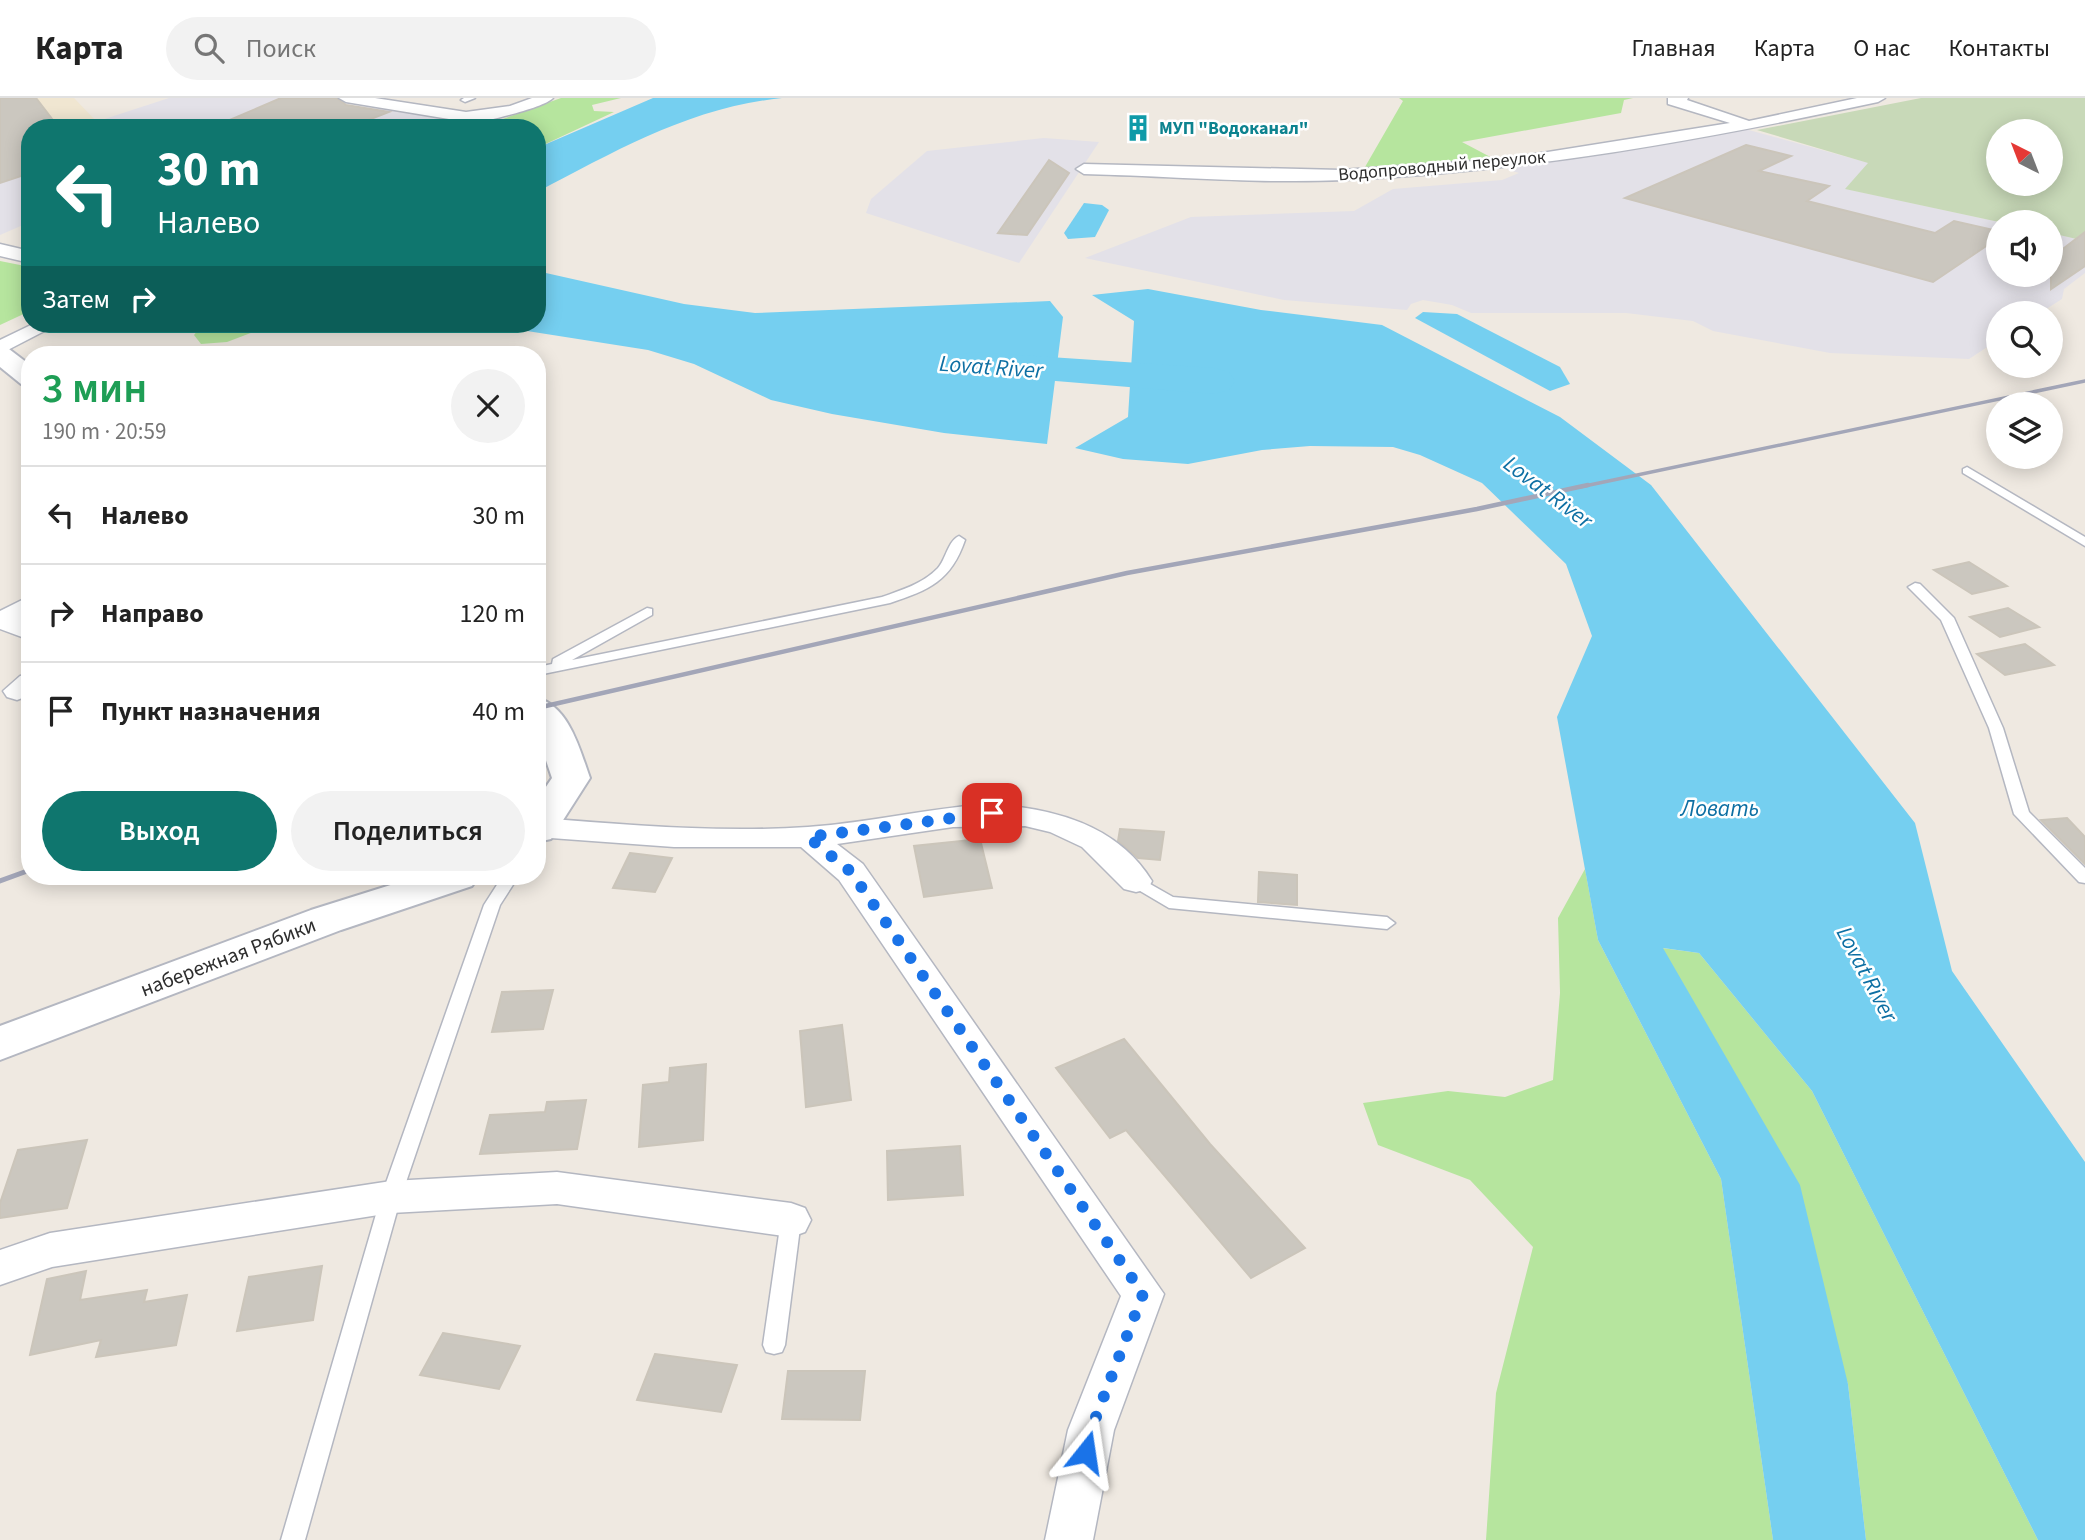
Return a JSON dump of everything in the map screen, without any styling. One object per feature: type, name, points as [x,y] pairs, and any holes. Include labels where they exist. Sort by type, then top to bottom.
[{"type":"street","points":[[348,98],[466,117],[513,110],[546,98]]},
{"type":"street","points":[[1681,98],[1673,101],[1749,125]]},
{"type":"street","name":"Водопроводный переулок","points":[[1084,169],[1341,175],[1504,164],[1749,125],[1878,98]]},
{"type":"street","points":[[462,119],[466,117]]},
{"type":"street","points":[[0,250],[21,255]]},
{"type":"street","points":[[0,348],[30,333]]},
{"type":"street","points":[[0,354],[21,371]]},
{"type":"street","points":[[2,621],[21,609]]},
{"type":"street","points":[[2,621],[21,628]]},
{"type":"street","points":[[546,721],[557,736],[570,778],[546,817]]},
{"type":"street","points":[[546,831],[612,835],[808,837],[992,813],[1058,823],[1095,841],[1136,881]]},
{"type":"street","points":[[808,837],[851,872],[1143,1294],[1091,1430],[1069,1540]]},
{"type":"street","name":"набережная Рябики","points":[[0,1044],[326,920],[433,885]]},
{"type":"street","points":[[0,1268],[50,1250],[391,1197],[557,1188],[790,1220]]},
{"type":"lane","points":[[1967,471],[2085,542]]},
{"type":"lane","points":[[546,671],[885,600],[924,587],[953,562],[959,540]]},
{"type":"lane","points":[[1915,587],[1947,618],[1996,728],[2022,814],[2085,878]]},
{"type":"lane","points":[[546,669],[647,612]]},
{"type":"lane","points":[[1136,881],[1169,902],[1387,923]]},
{"type":"lane","points":[[293,1540],[391,1197],[492,905],[505,885]]},
{"type":"lane","points":[[775,1345],[790,1220]]},
{"type":"shaded area","points":[[0,98],[74,98],[94,119],[21,119]]},
{"type":"shaded area","points":[[169,98],[296,98],[443,117],[441,119],[105,119]]},
{"type":"shaded area","points":[[1745,129],[1869,163],[1846,189],[1986,219],[1986,287],[2063,287],[2063,236],[2085,241],[2085,273],[2064,289],[2062,299],[2059,301],[1986,301],[1986,348],[1969,359],[1830,353],[1713,331],[1693,321],[1626,313],[1471,313],[1452,305],[1423,300],[1411,304],[1407,310],[1284,300],[1085,258],[1191,217],[1354,211],[1393,189],[1502,180],[1519,173],[1506,169]]},
{"type":"shaded area","points":[[1044,138],[1099,142],[1019,263],[866,213],[871,199],[927,151]]},
{"type":"shaded area","points":[[21,146],[21,226],[0,235],[0,152]]},
{"type":"green space","points":[[561,98],[621,98],[592,105],[594,111],[614,112],[546,144],[546,119],[503,119]]},
{"type":"green space","points":[[1399,98],[1633,98],[1624,100],[1621,113],[1462,142],[1498,161],[1365,167],[1403,101]]},
{"type":"green space","points":[[1921,98],[2085,98],[2085,241],[2063,236],[2063,210],[1986,210],[1986,219],[1845,189],[1868,163],[1757,130]]},
{"type":"green space","points":[[0,261],[21,265],[21,315],[0,325]]},
{"type":"green space","points":[[250,333],[227,342],[201,344],[194,335]]},
{"type":"green space","points":[[1585,869],[1598,940],[1721,1179],[1773,1540],[1486,1540],[1496,1393],[1533,1247],[1470,1180],[1378,1145],[1363,1103],[1448,1091],[1505,1097],[1553,1080],[1560,993],[1558,918]]},
{"type":"green space","points":[[1662,948],[1699,953],[1812,1091],[2038,1540],[1866,1540],[1848,1384]]},
{"type":"water","points":[[653,98],[782,98],[748,103],[685,121],[626,146],[546,187],[546,144]]},
{"type":"water","points":[[1084,203],[1102,205],[1109,210],[1095,237],[1068,239],[1064,233]]},
{"type":"water","points":[[546,273],[684,304],[755,313],[1050,301],[1063,317],[1047,444],[944,433],[832,414],[771,400],[694,364],[648,350],[540,333],[546,333]]},
{"type":"water","name":"Ловать","points":[[1148,289],[1261,310],[1382,325],[1560,417],[1651,485],[1915,823],[1952,971],[2085,1162],[2085,1540],[2038,1540],[1812,1091],[1699,953],[1663,948],[1800,1185],[1848,1384],[1866,1540],[1773,1540],[1721,1179],[1598,940],[1557,717],[1592,636],[1566,564],[1482,483],[1420,455],[1393,447],[1310,446],[1262,450],[1188,464],[1123,459],[1075,448],[1128,417],[1134,321],[1092,295]]},
{"type":"water","points":[[1423,312],[1457,314],[1560,367],[1570,384],[1550,391],[1415,318]]},
{"type":"building","points":[[0,98],[36,98],[52,119],[21,119],[21,176],[0,183]]},
{"type":"building","points":[[281,98],[337,98],[346,105],[389,112],[371,119],[232,119]]},
{"type":"building","points":[[1746,145],[1791,156],[1759,171],[1829,186],[1807,201],[1935,233],[1954,221],[1986,228],[1986,246],[1933,282],[1625,198]]},
{"type":"building","points":[[1049,160],[1069,173],[1027,235],[998,233]]},
{"type":"building","points":[[2085,232],[2085,266],[2063,281],[2063,249]]},
{"type":"building","points":[[1969,562],[2007,586],[1972,594],[1934,570]]},
{"type":"building","points":[[2008,608],[2039,627],[2000,637],[1970,617]]},
{"type":"building","points":[[2025,644],[2054,665],[2005,675],[1977,654]]},
{"type":"building","points":[[2067,818],[2085,837],[2085,864],[2041,820]]},
{"type":"building","points":[[1120,829],[1164,832],[1160,860],[1138,858],[1118,841]]},
{"type":"building","points":[[980,839],[992,888],[924,897],[914,846]]},
{"type":"building","points":[[630,853],[672,858],[655,892],[613,888]]},
{"type":"building","points":[[1259,872],[1297,875],[1297,905],[1258,902]]},
{"type":"building","points":[[553,990],[543,1029],[492,1032],[502,992]]},
{"type":"building","points":[[842,1025],[851,1100],[806,1107],[800,1031]]},
{"type":"building","points":[[1124,1039],[1210,1144],[1305,1248],[1251,1278],[1126,1130],[1110,1138],[1056,1068]]},
{"type":"building","points":[[706,1064],[703,1140],[639,1147],[643,1085],[669,1082],[670,1068]]},
{"type":"building","points":[[586,1100],[577,1149],[480,1154],[490,1115],[545,1112],[547,1102]]},
{"type":"building","points":[[87,1140],[67,1208],[0,1218],[0,1203],[18,1150]]},
{"type":"building","points":[[960,1146],[963,1195],[888,1200],[887,1151]]},
{"type":"building","points":[[322,1266],[313,1320],[237,1331],[249,1277]]},
{"type":"building","points":[[86,1271],[80,1300],[147,1290],[144,1302],[187,1295],[176,1345],[96,1357],[101,1340],[30,1355],[47,1279]]},
{"type":"building","points":[[443,1333],[520,1346],[499,1389],[420,1375]]},
{"type":"building","points":[[655,1354],[737,1365],[721,1412],[637,1400]]},
{"type":"building","points":[[788,1371],[865,1371],[860,1420],[782,1419]]},
{"type":"waterway","name":"Lovat River","points":[[973,364],[1214,381]]},
{"type":"railway","points":[[1580,487],[2085,381]]},
{"type":"railway","points":[[546,706],[1127,573],[1477,509],[1588,485]]},
{"type":"railway","points":[[0,881],[21,873]]},
{"type":"place","name":"МУП \"Водоканал\"","points":[[1138,128]]},
{"type":"route","points":[[992,813],[808,837],[851,872],[1143,1294],[1091,1430],[1086,1452]]}]
